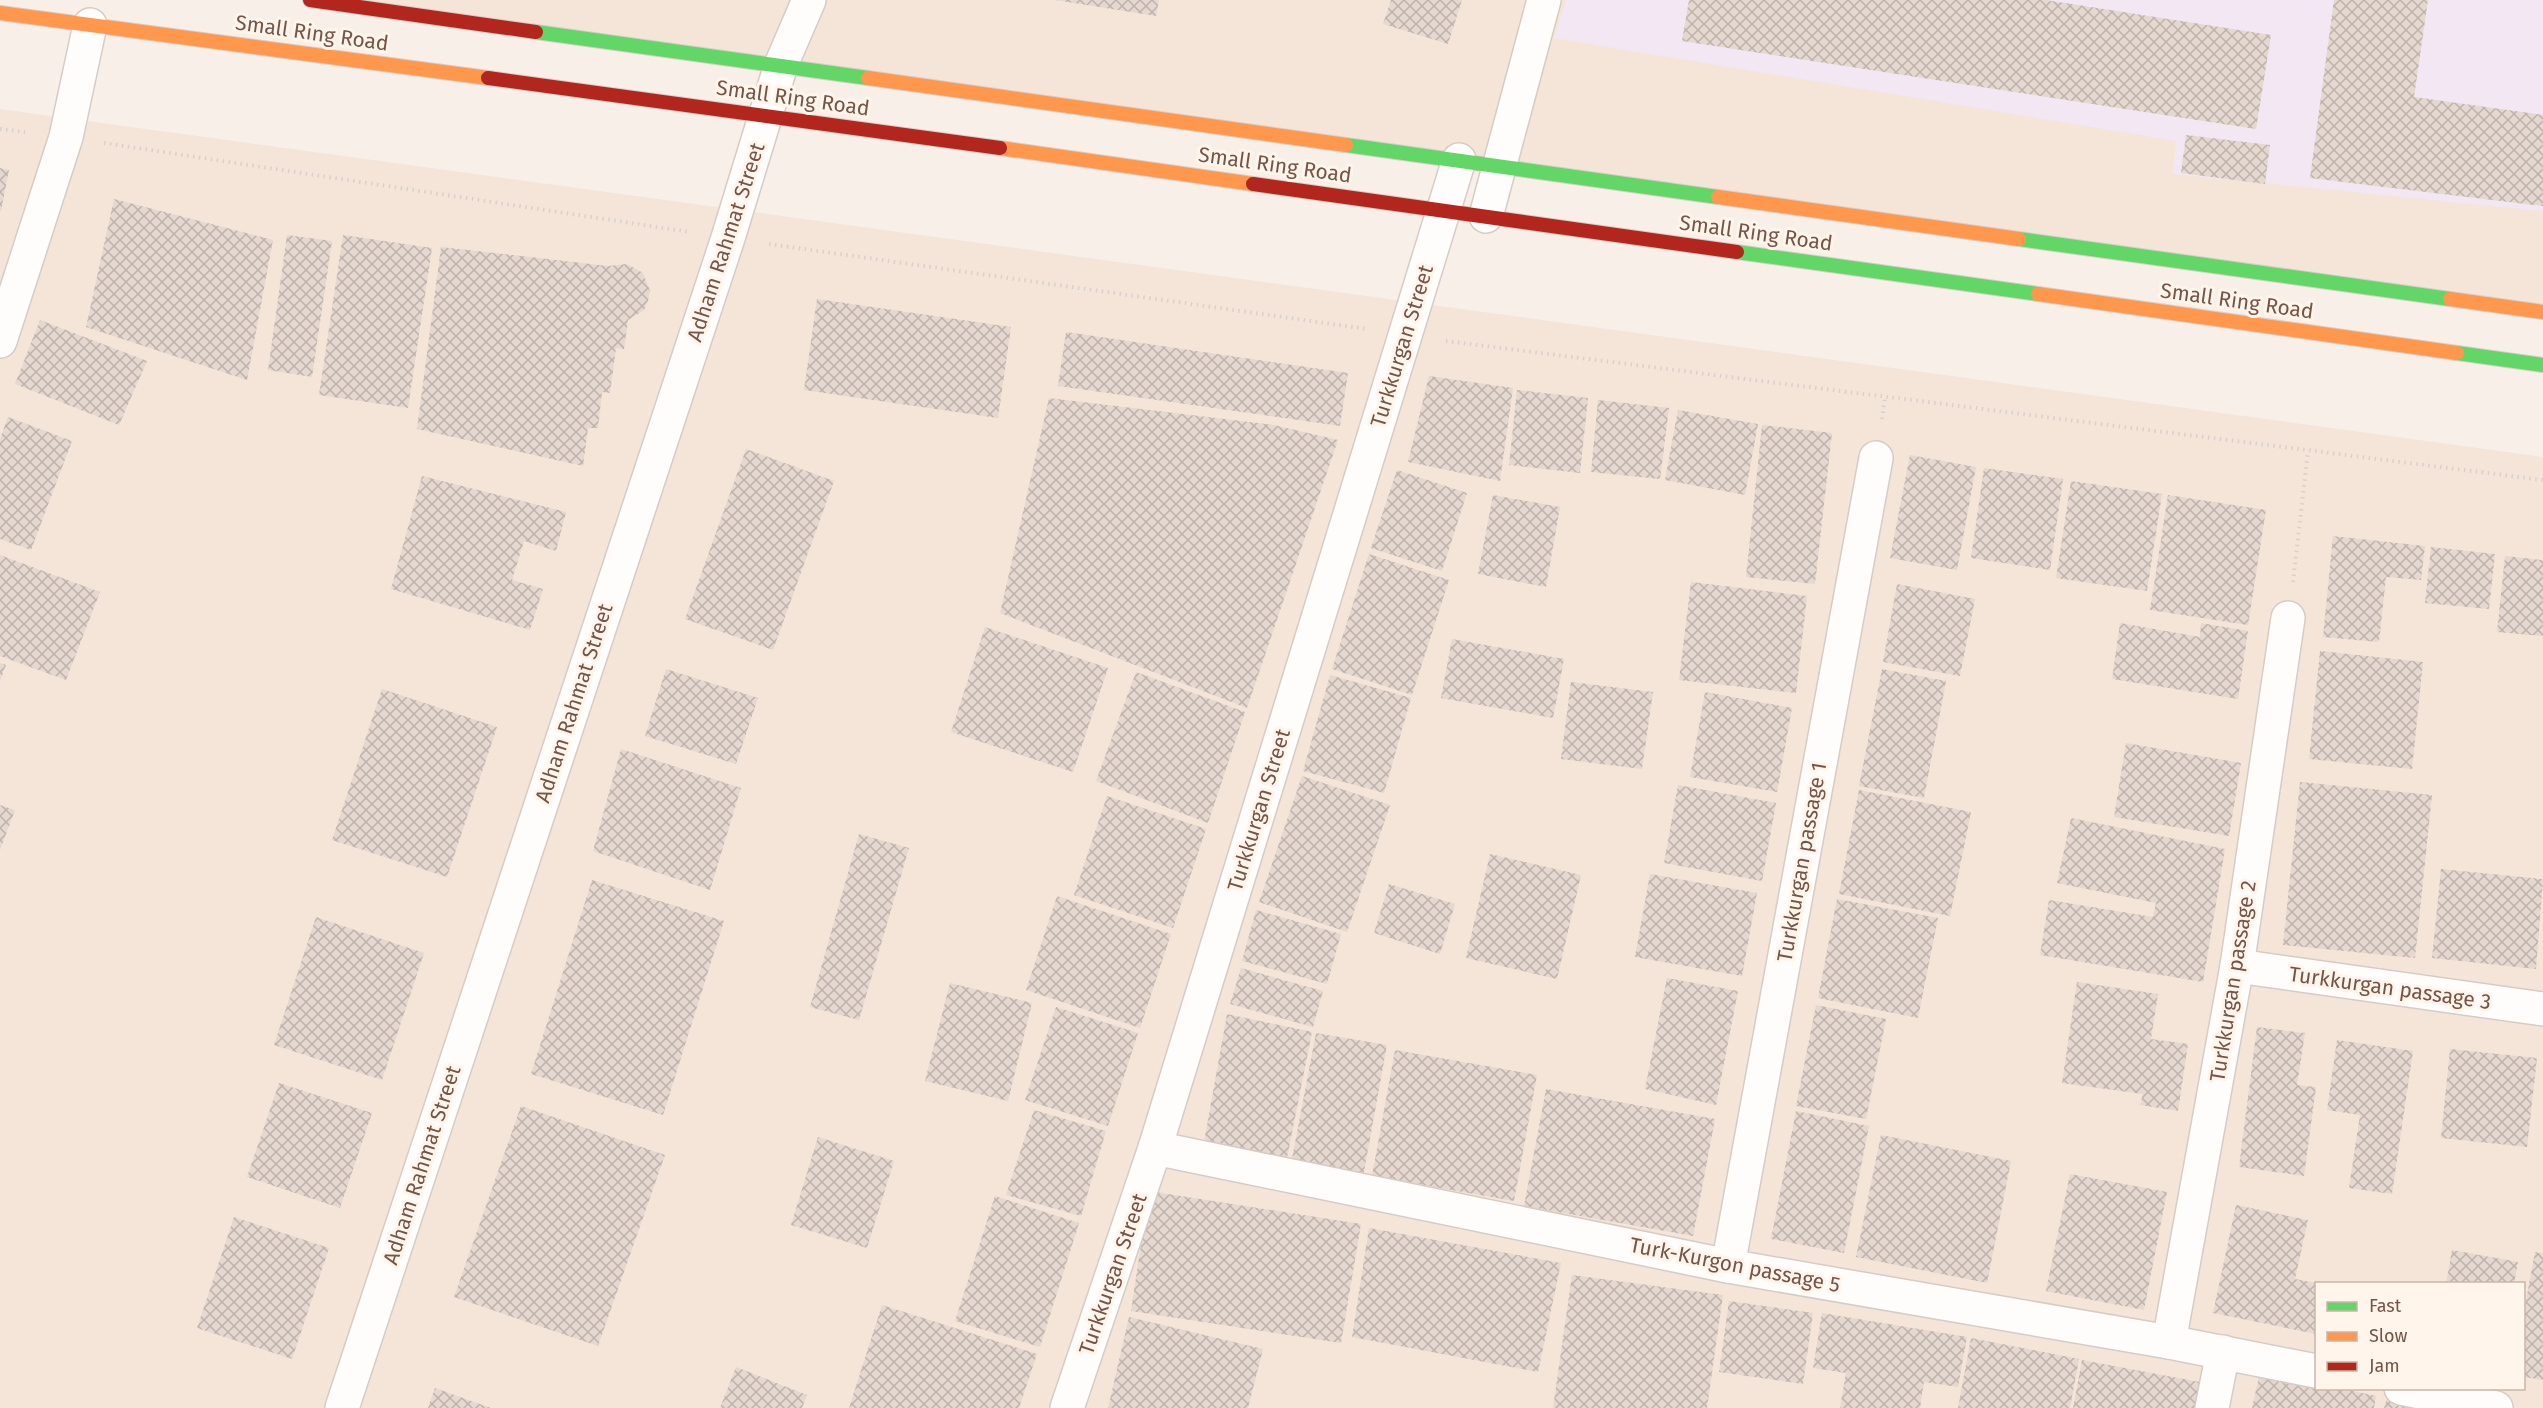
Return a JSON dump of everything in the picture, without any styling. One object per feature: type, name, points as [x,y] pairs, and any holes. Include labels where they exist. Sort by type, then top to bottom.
[{"type":"highway","name":"Small Ring Road","points":[[310,0],[2543,312]]},
{"type":"highway","name":"Small Ring Road","points":[[0,13],[766,115],[2543,365]]},
{"type":"street","name":"Adham Rahmat Street","points":[[342,1408],[728,238],[781,65],[809,0]]},
{"type":"street","points":[[1486,216],[1544,0]]},
{"type":"street","points":[[0,341],[66,138],[90,25]]},
{"type":"street","name":"Turkkurgan Street","points":[[1067,1408],[1155,1148],[1459,160]]},
{"type":"street","points":[[1443,210],[1499,165]]},
{"type":"street","name":"Turkkurgan passage 1","points":[[1728,1266],[1876,458]]},
{"type":"street","name":"Turkkurgan passage 2","points":[[2169,1342],[2237,966],[2288,618]]},
{"type":"street","name":"Turkkurgan passage 3","points":[[2237,966],[2543,1009]]},
{"type":"street","name":"Turk-Kurgon passage 5","points":[[1155,1148],[1728,1266],[2169,1342],[2315,1371]]},
{"type":"street","points":[[2212,1408],[2223,1352]]},
{"type":"street","points":[[2406,1390],[2496,1408]]},
{"type":"path","points":[[0,129],[728,238],[1405,335],[2543,480]]},
{"type":"path","points":[[2288,618],[2308,451]]},
{"type":"shaded area","points":[[310,0],[2543,0],[2543,312]]},
{"type":"shaded area","points":[[1566,0],[2543,0],[2543,211],[2173,174],[2176,141],[1554,38]]},
{"type":"shaded area","points":[[0,109],[2543,457],[2543,1408],[0,1408]]},
{"type":"building","points":[[1055,0],[1159,0],[1156,16]]},
{"type":"building","points":[[1391,0],[1462,0],[1448,44],[1383,24]]},
{"type":"building","points":[[1689,0],[2046,0],[2271,35],[2256,129],[1682,41]]},
{"type":"building","points":[[2334,0],[2428,0],[2414,97],[2543,115],[2543,206],[2310,178]]},
{"type":"building","points":[[2186,135],[2270,145],[2265,184],[2181,173]]},
{"type":"building","points":[[0,168],[9,170],[1,211],[0,211]]},
{"type":"building","points":[[114,199],[273,240],[247,380],[86,327]]},
{"type":"building","points":[[287,235],[332,241],[312,377],[268,370]]},
{"type":"building","points":[[343,235],[432,248],[408,408],[319,395]]},
{"type":"building","points":[[441,247],[608,266],[627,264],[643,273],[650,291],[648,301],[644,310],[628,320],[624,349],[616,348],[610,393],[602,392],[598,428],[588,428],[583,466],[417,429]]},
{"type":"building","points":[[817,299],[1011,327],[998,418],[804,390]]},
{"type":"building","points":[[40,320],[147,361],[119,425],[15,384]]},
{"type":"building","points":[[1066,332],[1348,373],[1340,426],[1058,386]]},
{"type":"building","points":[[1429,376],[1513,388],[1500,481],[1408,462]]},
{"type":"building","points":[[1517,390],[1588,398],[1580,473],[1509,465]]},
{"type":"building","points":[[1049,398],[1274,425],[1338,440],[1247,708],[1000,613]]},
{"type":"building","points":[[1598,400],[1669,408],[1660,479],[1591,472]]},
{"type":"building","points":[[1678,410],[1758,424],[1745,495],[1665,480]]},
{"type":"building","points":[[8,417],[72,441],[31,550],[0,539],[0,439]]},
{"type":"building","points":[[1762,425],[1832,433],[1815,584],[1746,577]]},
{"type":"building","points":[[746,449],[834,481],[773,650],[685,619]]},
{"type":"building","points":[[1910,455],[1976,467],[1957,570],[1890,558]]},
{"type":"building","points":[[1984,468],[2063,479],[2050,570],[1971,558]]},
{"type":"building","points":[[1397,470],[1467,493],[1442,571],[1371,548]]},
{"type":"building","points":[[422,476],[566,512],[556,551],[524,541],[512,580],[543,589],[530,630],[391,589]]},
{"type":"building","points":[[2071,481],[2162,494],[2147,591],[2056,578]]},
{"type":"building","points":[[1493,495],[1560,507],[1546,587],[1478,574]]},
{"type":"building","points":[[2168,495],[2266,510],[2248,625],[2150,610]]},
{"type":"building","points":[[2333,536],[2425,546],[2421,580],[2386,577],[2379,642],[2323,637]]},
{"type":"building","points":[[2431,547],[2495,554],[2489,609],[2425,603]]},
{"type":"building","points":[[1369,554],[1449,580],[1412,695],[1332,669]]},
{"type":"building","points":[[0,555],[100,592],[66,680],[0,656]]},
{"type":"building","points":[[2505,556],[2543,560],[2543,636],[2497,632]]},
{"type":"building","points":[[1691,582],[1807,596],[1796,693],[1679,680]]},
{"type":"building","points":[[1897,584],[1975,599],[1960,676],[1883,662]]},
{"type":"building","points":[[2120,623],[2200,637],[2201,623],[2248,631],[2238,699],[2112,679]]},
{"type":"building","points":[[985,627],[1108,668],[1073,772],[951,732]]},
{"type":"building","points":[[1452,639],[1564,659],[1553,718],[1441,698]]},
{"type":"building","points":[[2320,651],[2423,662],[2412,769],[2309,759]]},
{"type":"building","points":[[0,663],[6,665],[0,681]]},
{"type":"building","points":[[666,669],[758,698],[736,764],[645,736]]},
{"type":"building","points":[[1882,669],[1946,681],[1924,798],[1859,786]]},
{"type":"building","points":[[1136,672],[1245,712],[1208,823],[1096,781]]},
{"type":"building","points":[[1330,675],[1411,698],[1384,793],[1303,771]]},
{"type":"building","points":[[1571,682],[1653,692],[1642,769],[1561,759]]},
{"type":"building","points":[[382,689],[497,727],[447,877],[332,840]]},
{"type":"building","points":[[1705,692],[1792,708],[1777,792],[1690,777]]},
{"type":"building","points":[[2126,743],[2241,763],[2229,836],[2114,817]]},
{"type":"building","points":[[621,749],[741,788],[710,890],[593,851]]},
{"type":"building","points":[[1302,776],[1390,805],[1347,932],[1259,902]]},
{"type":"building","points":[[2300,782],[2432,795],[2415,958],[2283,945]]},
{"type":"building","points":[[1678,785],[1776,803],[1762,881],[1664,863]]},
{"type":"building","points":[[1859,790],[1971,812],[1950,916],[1839,894]]},
{"type":"building","points":[[1107,796],[1206,829],[1173,928],[1074,895]]},
{"type":"building","points":[[0,805],[15,810],[0,850]]},
{"type":"building","points":[[2071,818],[2225,849],[2203,982],[2040,955],[2049,900],[2153,917],[2156,903],[2057,883]]},
{"type":"building","points":[[859,834],[909,848],[859,1020],[810,1007]]},
{"type":"building","points":[[1490,854],[1581,875],[1557,979],[1466,958]]},
{"type":"building","points":[[2441,869],[2543,879],[2536,969],[2432,958]]},
{"type":"building","points":[[1650,874],[1757,893],[1742,976],[1635,957]]},
{"type":"building","points":[[592,880],[724,921],[663,1115],[531,1074]]},
{"type":"building","points":[[1389,884],[1455,904],[1440,954],[1374,933]]},
{"type":"building","points":[[1057,896],[1171,934],[1140,1028],[1026,990]]},
{"type":"building","points":[[1837,899],[1938,918],[1918,1018],[1818,998]]},
{"type":"building","points":[[1256,910],[1341,934],[1327,984],[1242,961]]},
{"type":"building","points":[[316,917],[424,953],[382,1080],[274,1045]]},
{"type":"building","points":[[1241,968],[1323,991],[1313,1027],[1230,1004]]},
{"type":"building","points":[[1667,978],[1738,991],[1716,1105],[1645,1089]]},
{"type":"building","points":[[2077,982],[2158,994],[2151,1039],[2188,1044],[2178,1111],[2140,1105],[2143,1094],[2062,1083]]},
{"type":"building","points":[[950,983],[1032,1003],[1008,1101],[925,1081]]},
{"type":"building","points":[[1816,1005],[1886,1019],[1866,1119],[1796,1106]]},
{"type":"building","points":[[1056,1007],[1138,1033],[1108,1126],[1025,1100]]},
{"type":"building","points":[[1227,1014],[1312,1032],[1286,1163],[1203,1148]]},
{"type":"building","points":[[2257,1027],[2305,1033],[2297,1085],[2316,1087],[2304,1176],[2239,1167]]},
{"type":"building","points":[[1316,1033],[1387,1045],[1363,1177],[1291,1164]]},
{"type":"building","points":[[2337,1040],[2413,1051],[2392,1194],[2349,1188],[2360,1115],[2327,1110]]},
{"type":"building","points":[[2450,1049],[2537,1058],[2527,1147],[2441,1138]]},
{"type":"building","points":[[1395,1050],[1537,1075],[1514,1201],[1372,1176]]},
{"type":"building","points":[[279,1083],[372,1113],[340,1208],[247,1177]]},
{"type":"building","points":[[1546,1089],[1715,1119],[1693,1236],[1524,1206]]},
{"type":"building","points":[[521,1106],[665,1155],[598,1346],[454,1297]]},
{"type":"building","points":[[1034,1110],[1106,1131],[1081,1216],[1006,1195]]},
{"type":"building","points":[[1796,1111],[1869,1126],[1844,1253],[1771,1239]]},
{"type":"building","points":[[1881,1135],[2011,1161],[1987,1283],[1856,1257]]},
{"type":"building","points":[[818,1137],[894,1161],[867,1248],[791,1225]]},
{"type":"building","points":[[2070,1174],[2167,1192],[2144,1310],[2046,1291]]},
{"type":"building","points":[[1149,1191],[1361,1224],[1341,1343],[1131,1311]]},
{"type":"building","points":[[995,1196],[1079,1223],[1040,1347],[955,1321]]},
{"type":"building","points":[[2236,1205],[2308,1220],[2295,1279],[2315,1283],[2315,1334],[2213,1313]]},
{"type":"building","points":[[234,1217],[329,1248],[292,1359],[197,1328]]},
{"type":"building","points":[[1369,1228],[1561,1263],[1538,1372],[1352,1337]]},
{"type":"building","points":[[2452,1250],[2518,1262],[2514,1282],[2446,1282]]},
{"type":"building","points":[[2535,1252],[2543,1254],[2543,1380],[2525,1377],[2525,1306]]},
{"type":"building","points":[[1572,1275],[1723,1295],[1707,1408],[1553,1408]]},
{"type":"building","points":[[1729,1301],[1813,1313],[1803,1384],[1719,1372]]},
{"type":"building","points":[[882,1305],[1037,1354],[1019,1408],[849,1408]]},
{"type":"building","points":[[1822,1313],[1967,1337],[1958,1387],[1924,1382],[1920,1408],[1840,1408],[1846,1373],[1813,1368]]},
{"type":"building","points":[[1129,1317],[1263,1349],[1248,1408],[1108,1408]]},
{"type":"building","points":[[1971,1338],[2079,1359],[2070,1408],[1958,1408]]},
{"type":"building","points":[[2082,1360],[2205,1383],[2201,1408],[2073,1408]]},
{"type":"building","points":[[736,1367],[807,1395],[802,1408],[720,1408]]},
{"type":"building","points":[[2260,1372],[2315,1384],[2315,1390],[2348,1390],[2376,1396],[2374,1408],[2252,1408]]},
{"type":"building","points":[[435,1388],[491,1408],[428,1408]]},
{"type":"building","points":[[2387,1398],[2431,1407],[2431,1408],[2384,1408]]},
{"type":"traffic: fast","points":[[536,32],[868,78]]},
{"type":"traffic: fast","points":[[1346,145],[1718,197]]},
{"type":"traffic: fast","points":[[2019,239],[2450,299]]},
{"type":"traffic: fast","points":[[1737,252],[2038,294]]},
{"type":"traffic: fast","points":[[2457,353],[2543,365]]},
{"type":"traffic: slow","points":[[0,13],[488,78]]},
{"type":"traffic: slow","points":[[868,78],[1346,145]]},
{"type":"traffic: slow","points":[[1000,148],[1253,184]]},
{"type":"traffic: slow","points":[[1718,197],[2019,239]]},
{"type":"traffic: slow","points":[[2038,294],[2457,353]]},
{"type":"traffic: slow","points":[[2450,299],[2543,312]]},
{"type":"traffic: jam","points":[[310,0],[536,32]]},
{"type":"traffic: jam","points":[[488,78],[1000,148]]},
{"type":"traffic: jam","points":[[1253,184],[1737,252]]}]
